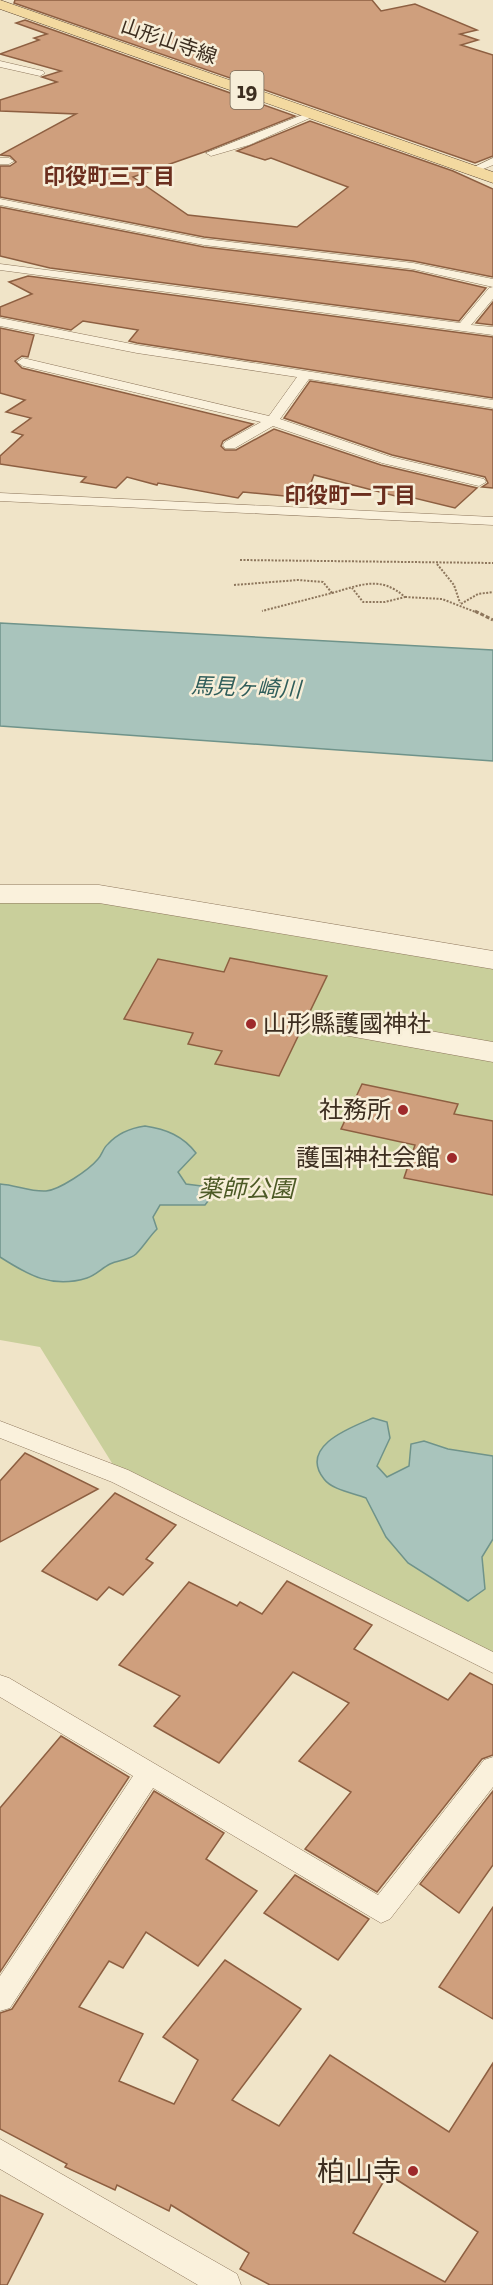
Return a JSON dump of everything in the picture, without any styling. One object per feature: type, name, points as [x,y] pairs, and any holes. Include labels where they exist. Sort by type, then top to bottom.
[{"type":"main road","name":"山形山寺線","points":[[0,4],[493,178]]},
{"type":"street","points":[[0,894],[99,894],[493,960]]},
{"type":"street","points":[[327,1023],[493,1052]]},
{"type":"lane","points":[[0,64],[40,73]]},
{"type":"lane","points":[[211,153],[245,143],[314,114]]},
{"type":"lane","points":[[471,171],[493,161]]},
{"type":"lane","points":[[0,202],[204,242],[413,266],[493,283]]},
{"type":"lane","points":[[0,267],[493,332]]},
{"type":"lane","points":[[462,327],[493,291]]},
{"type":"lane","points":[[0,322],[137,349],[493,404]]},
{"type":"lane","points":[[23,362],[272,421],[387,460],[479,482]]},
{"type":"lane","points":[[230,445],[272,421],[306,374]]},
{"type":"lane","points":[[0,497],[493,521]]},
{"type":"lane","points":[[0,1429],[120,1476],[493,1663]]},
{"type":"lane","points":[[0,1685],[381,1911],[493,1768]]},
{"type":"lane","points":[[0,1999],[149,1773]]},
{"type":"lane","points":[[0,2153],[226,2285]]},
{"type":"path","points":[[240,560],[493,564]]},
{"type":"path","points":[[436,563],[454,585],[460,604]]},
{"type":"path","points":[[234,585],[307,580],[323,582],[332,593]]},
{"type":"path","points":[[262,611],[281,603],[309,600],[371,582],[395,586],[405,597]]},
{"type":"path","points":[[352,588],[363,602],[385,602],[405,597],[441,599],[460,604],[493,620]]},
{"type":"path","points":[[460,604],[478,594],[493,592]]},
{"type":"green space","name":"薬師公園","points":[[0,899],[95,900],[493,969],[493,1663],[120,1476],[40,1347],[0,1340]]},
{"type":"water","name":"馬見ヶ崎川","points":[[0,623],[493,650],[493,761],[0,726]]},
{"type":"water","points":[[145,1126],[174,1134],[196,1153],[178,1172],[186,1184],[218,1188],[205,1205],[160,1205],[153,1217],[157,1229],[136,1254],[131,1258],[110,1264],[87,1278],[63,1282],[51,1281],[20,1269],[0,1257],[0,1184],[40,1191],[52,1190],[88,1168],[106,1146],[120,1134]]},
{"type":"water","points":[[373,1418],[387,1422],[390,1438],[377,1466],[387,1477],[409,1466],[411,1444],[424,1441],[448,1449],[493,1456],[493,1539],[482,1557],[485,1589],[468,1601],[408,1563],[386,1537],[366,1498],[332,1486],[324,1479],[318,1467],[318,1457],[323,1448],[341,1433]]},
{"type":"building","points":[[15,0],[372,0],[381,11],[415,4],[477,30],[460,34],[478,40],[461,45],[493,55],[493,156],[475,163],[14,3]]},
{"type":"building","points":[[25,20],[295,116],[133,177],[188,215],[297,227],[348,187],[271,158],[265,160],[237,151],[310,121],[453,171],[493,189],[493,277],[413,261],[204,237],[0,197],[0,166],[10,166],[16,162],[10,156],[0,155],[76,114],[0,111],[0,100],[57,82],[42,77],[61,71],[0,54],[39,40],[34,38],[47,34],[16,23]]},
{"type":"building","points":[[0,207],[204,247],[413,271],[486,288],[459,321],[50,268],[0,256]]},
{"type":"building","points":[[28,276],[493,337],[493,398],[129,341],[138,330],[83,321],[71,330],[0,316],[0,307],[32,294],[9,282]]},
{"type":"building","points":[[493,302],[493,325],[476,323]]},
{"type":"building","points":[[0,328],[34,335],[28,357],[22,356],[15,361],[22,368],[253,424],[223,441],[221,446],[225,450],[236,450],[274,429],[381,465],[477,488],[455,508],[406,496],[403,498],[314,475],[305,498],[243,492],[238,498],[158,483],[157,485],[127,477],[116,488],[81,482],[86,477],[0,464],[0,456],[23,435],[12,432],[31,418],[6,412],[25,400],[0,393]]},
{"type":"building","points":[[310,381],[493,410],[493,488],[482,487],[488,483],[485,477],[392,455],[284,418]]},
{"type":"building","name":"山形縣護國神社","points":[[230,958],[327,976],[279,1076],[215,1064],[222,1051],[188,1044],[193,1033],[124,1019],[158,959],[224,972]]},
{"type":"building","points":[[362,1084],[458,1104],[454,1114],[493,1121],[493,1195],[404,1178],[415,1145],[341,1129]]},
{"type":"building","points":[[25,1453],[98,1489],[0,1542],[0,1481]]},
{"type":"building","points":[[115,1493],[176,1525],[146,1559],[153,1563],[123,1595],[109,1587],[97,1600],[42,1571]]},
{"type":"building","points":[[287,1581],[372,1625],[354,1649],[448,1700],[470,1673],[493,1685],[493,1755],[482,1759],[377,1892],[305,1849],[351,1792],[299,1761],[349,1703],[293,1672],[219,1763],[154,1726],[180,1696],[119,1665],[189,1582],[237,1606],[240,1602],[262,1614]]},
{"type":"building","points":[[61,1736],[129,1777],[0,1972],[0,1808]]},
{"type":"building","points":[[154,1791],[224,1833],[206,1859],[257,1891],[198,1966],[146,1932],[123,1968],[109,1961],[79,2007],[143,2034],[119,2081],[174,2104],[198,2060],[163,2037],[225,1960],[301,2009],[232,2100],[279,2126],[330,2055],[449,2132],[493,2063],[493,2285],[270,2285],[240,2269],[249,2253],[171,2205],[169,2211],[117,2185],[115,2190],[65,2167],[67,2164],[0,2129],[0,2013],[12,2009]],"holes":[[[388,2174],[478,2232],[445,2282],[353,2233]]]},
{"type":"building","points":[[493,1791],[493,1865],[459,1913],[420,1884]]},
{"type":"building","points":[[295,1875],[369,1919],[338,1960],[264,1913]]},
{"type":"building","points":[[493,1907],[493,2019],[439,1987]]},
{"type":"building","points":[[0,2195],[43,2214],[7,2285],[0,2285]]},
{"type":"place","name":"山形縣護國神社","points":[[251,1024]]},
{"type":"place","name":"社務所","points":[[403,1110]]},
{"type":"place","name":"護国神社会館","points":[[452,1158]]},
{"type":"place","name":"柏山寺","points":[[413,2171]]},
{"type":"district","name":"印役町三丁目","points":[[109,176]]},
{"type":"district","name":"印役町一丁目","points":[[350,495]]}]
